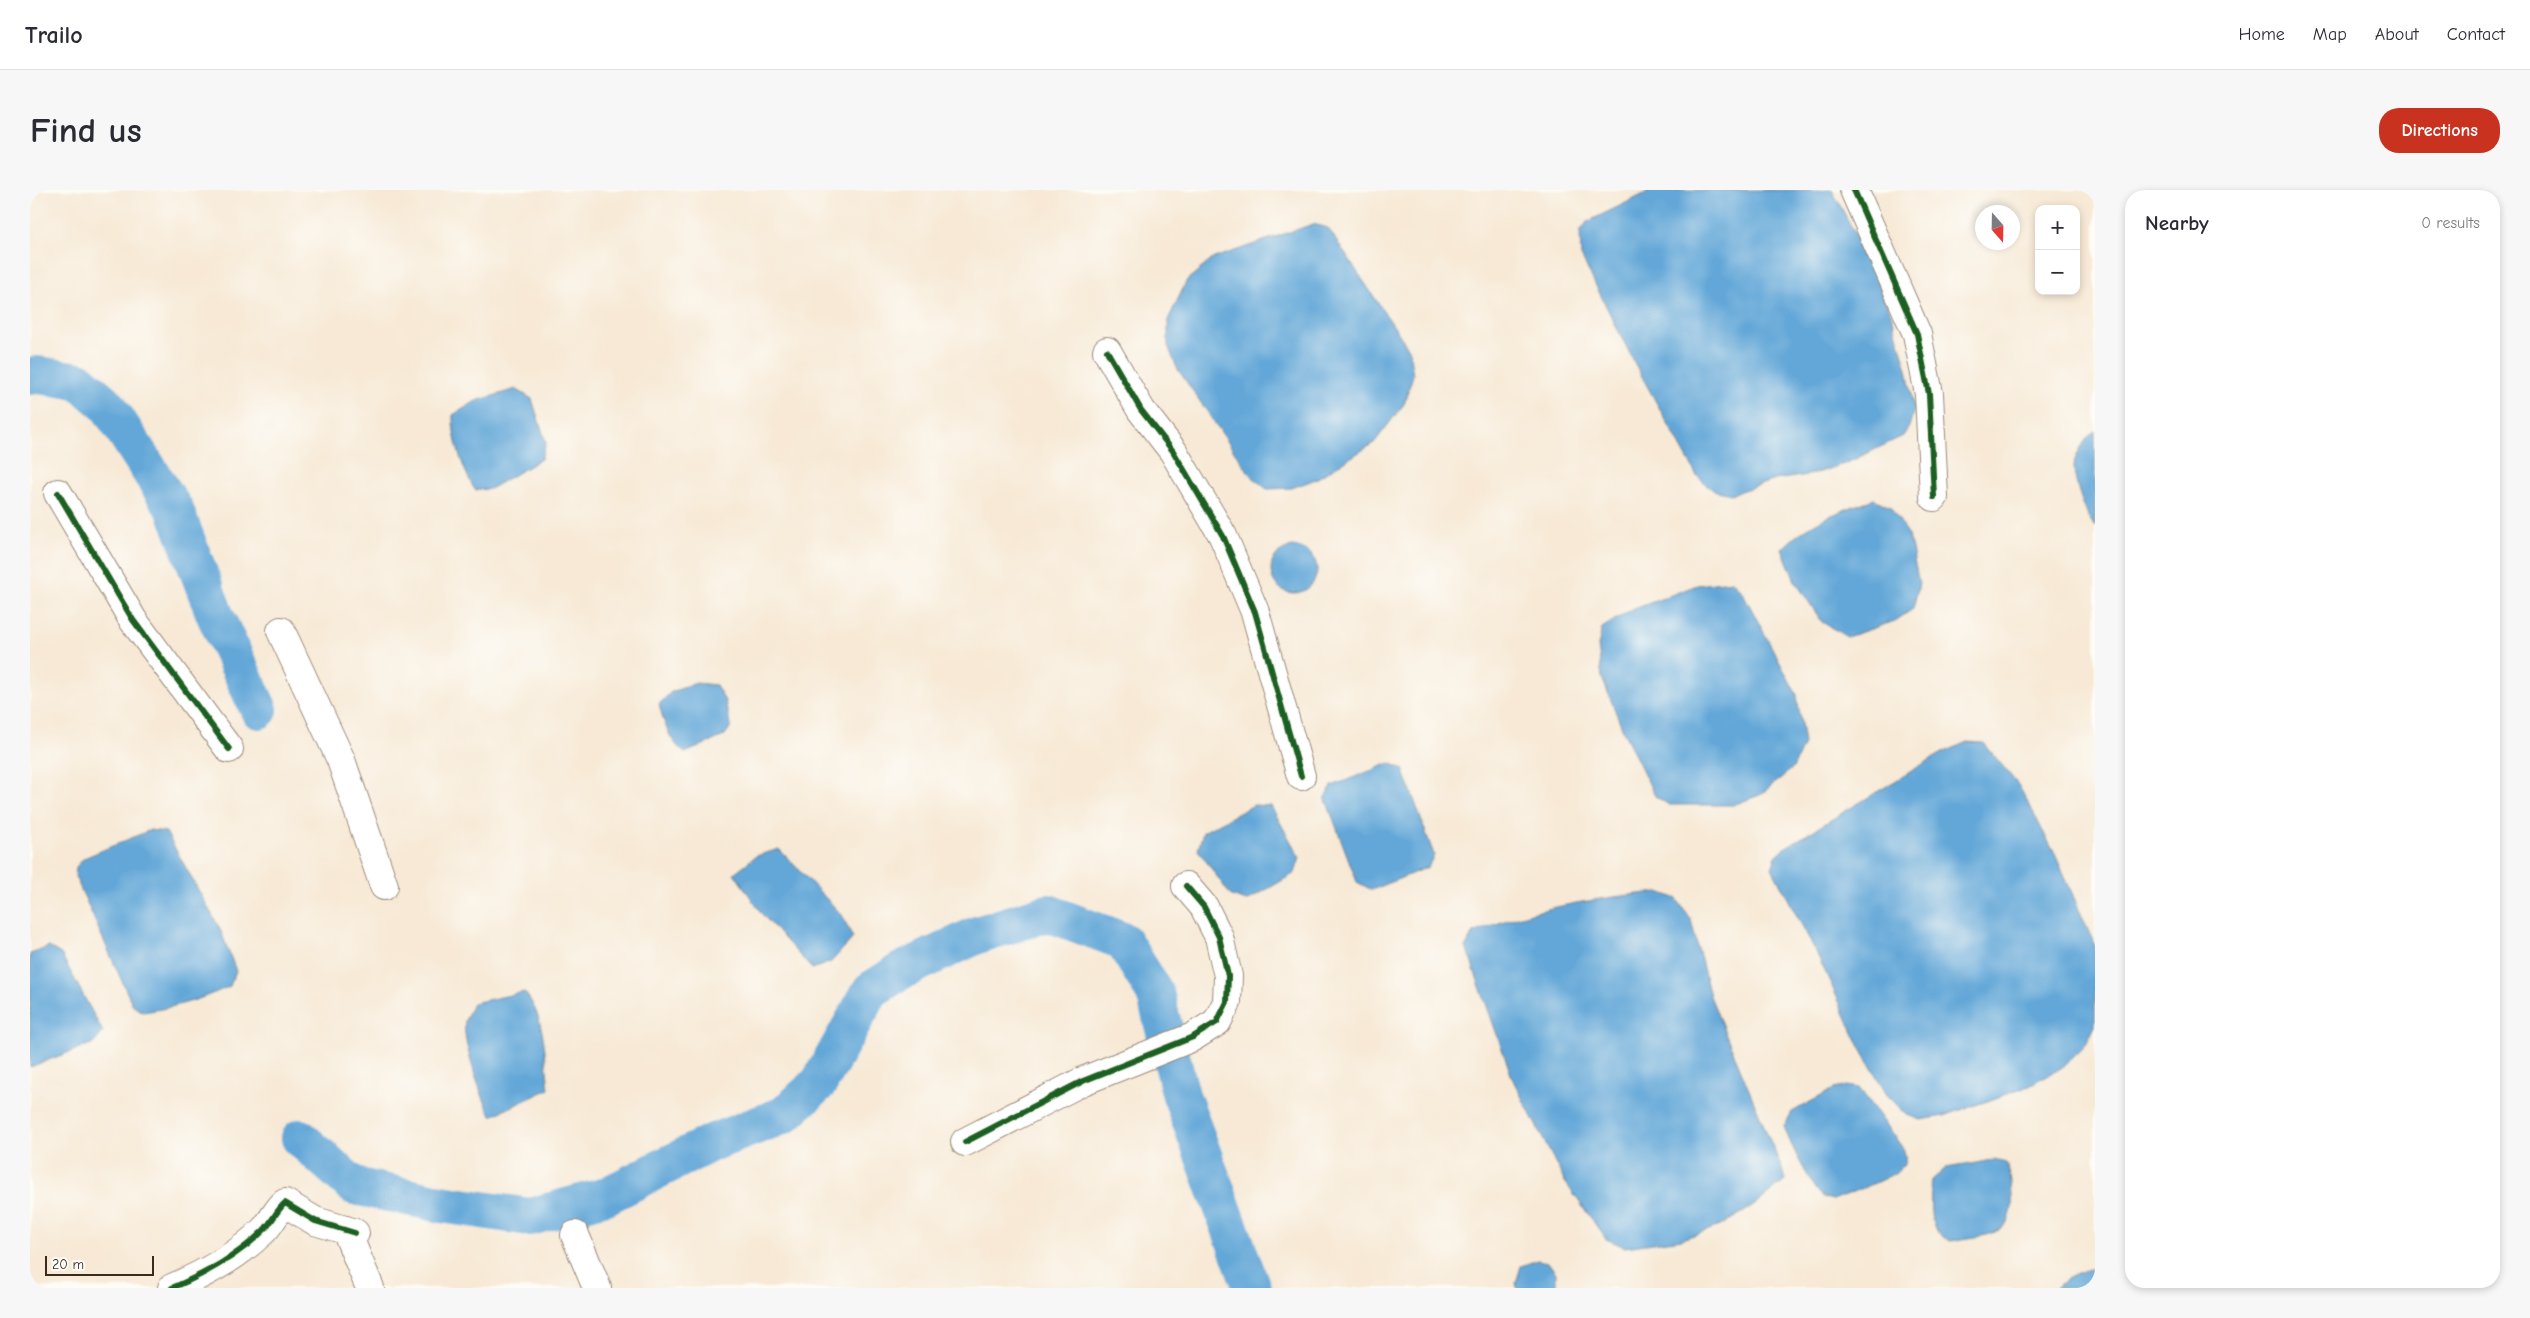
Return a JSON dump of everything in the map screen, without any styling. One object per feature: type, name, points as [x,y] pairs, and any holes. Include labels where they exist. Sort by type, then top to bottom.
[{"type":"street","points":[[1854,190],[1917,334],[1929,394],[1934,497]]},
{"type":"street","points":[[1106,352],[1142,410],[1173,451],[1223,536],[1255,612],[1301,776]]},
{"type":"street","points":[[58,493],[133,620],[229,749]]},
{"type":"street","points":[[281,631],[341,760],[384,886]]},
{"type":"street","points":[[965,1142],[1082,1081],[1193,1037],[1217,1022],[1227,1002],[1228,976],[1219,937],[1204,907],[1186,886]]},
{"type":"street","points":[[172,1288],[195,1278],[231,1257],[265,1229],[277,1209],[285,1203],[315,1221],[350,1231],[370,1288]]},
{"type":"street","points":[[575,1235],[597,1288]]},
{"type":"water","points":[[1652,190],[1832,190],[1860,243],[1889,307],[1907,369],[1914,410],[1909,427],[1903,436],[1847,463],[1814,474],[1775,480],[1731,494],[1713,490],[1697,476],[1635,364],[1581,256],[1580,232],[1587,222]]},
{"type":"water","points":[[1313,224],[1328,228],[1409,349],[1413,375],[1404,404],[1374,443],[1316,479],[1292,488],[1267,489],[1252,477],[1177,368],[1168,346],[1168,320],[1187,280],[1214,258]]},
{"type":"water","points":[[516,389],[532,399],[546,443],[541,459],[490,489],[475,490],[459,454],[454,434],[453,415],[476,401]]},
{"type":"water","points":[[2095,431],[2095,527],[2087,514],[2080,495],[2074,466],[2081,448]]},
{"type":"water","points":[[1874,499],[1890,507],[1909,535],[1919,584],[1913,609],[1895,621],[1847,637],[1822,622],[1795,581],[1782,549],[1801,532],[1824,519]]},
{"type":"water","points":[[1299,547],[1303,548],[1313,557],[1316,561],[1316,579],[1307,589],[1299,593],[1289,593],[1281,589],[1272,579],[1271,565],[1275,557],[1285,548]]},
{"type":"water","points":[[1732,581],[1743,593],[1797,695],[1804,744],[1793,768],[1760,795],[1733,805],[1669,805],[1655,796],[1625,735],[1602,678],[1598,646],[1602,628],[1629,611],[1697,585]]},
{"type":"water","points":[[696,683],[716,685],[725,701],[731,727],[724,736],[685,753],[671,737],[665,725],[659,704],[671,692]]},
{"type":"water","points":[[1967,742],[1984,743],[2019,786],[2055,854],[2095,946],[2095,1026],[2086,1044],[2064,1066],[2022,1089],[1944,1116],[1921,1120],[1907,1115],[1887,1095],[1860,1047],[1817,954],[1772,868],[1776,856],[1786,847],[1938,755]]},
{"type":"water","points":[[1390,763],[1403,769],[1434,855],[1428,867],[1372,890],[1357,882],[1325,797],[1332,786]]},
{"type":"water","points":[[1254,805],[1271,806],[1300,858],[1295,873],[1247,901],[1231,896],[1198,850],[1203,832]]},
{"type":"water","points":[[150,830],[166,832],[220,929],[236,971],[230,986],[220,991],[177,1005],[143,1012],[133,1006],[75,876],[76,867],[84,858]]},
{"type":"water","points":[[779,849],[842,915],[853,938],[831,962],[812,969],[762,914],[734,873],[756,856]]},
{"type":"water","points":[[1659,892],[1677,899],[1691,920],[1710,996],[1782,1169],[1785,1181],[1752,1207],[1720,1226],[1682,1239],[1625,1247],[1606,1239],[1565,1182],[1513,1080],[1466,947],[1472,934],[1493,925],[1539,911],[1613,897]]},
{"type":"water","points":[[49,947],[61,954],[103,1032],[94,1043],[30,1067],[30,954]]},
{"type":"water","points":[[524,992],[537,1013],[541,1025],[549,1089],[492,1116],[483,1097],[469,1055],[465,1021],[473,1003]]},
{"type":"water","points":[[1846,1086],[1859,1088],[1903,1147],[1905,1159],[1903,1166],[1891,1175],[1833,1200],[1822,1196],[1812,1183],[1795,1152],[1784,1126],[1792,1112],[1834,1089]]},
{"type":"water","points":[[1994,1160],[2006,1163],[2009,1171],[2012,1210],[2008,1220],[2003,1227],[1986,1235],[1951,1241],[1943,1238],[1933,1225],[1931,1216],[1932,1180],[1946,1168]]},
{"type":"water","points":[[1537,1260],[1548,1262],[1556,1273],[1556,1288],[1517,1288],[1516,1283],[1521,1266]]},
{"type":"water","points":[[2095,1269],[2095,1288],[2056,1288],[2074,1276]]},
{"type":"waterway","points":[[30,376],[38,375],[79,381],[108,406],[175,510],[215,615],[259,710]]},
{"type":"waterway","points":[[300,1138],[354,1186],[441,1204],[530,1217],[606,1196],[711,1143],[784,1115],[819,1083],[871,990],[901,971],[977,935],[1048,913],[1123,941],[1155,993],[1181,1095],[1252,1288]]},
{"type":"cycle path","points":[[1854,190],[1917,334],[1929,394],[1934,497]]},
{"type":"cycle path","points":[[1107,351],[1141,410],[1173,451],[1223,536],[1255,612],[1301,776]]},
{"type":"cycle path","points":[[58,493],[133,620],[229,749]]},
{"type":"cycle path","points":[[965,1142],[1083,1081],[1193,1037],[1217,1022],[1227,1002],[1228,976],[1219,937],[1204,907],[1186,886]]},
{"type":"cycle path","points":[[172,1288],[197,1277],[243,1248],[264,1230],[285,1203],[315,1221],[355,1233]]}]
